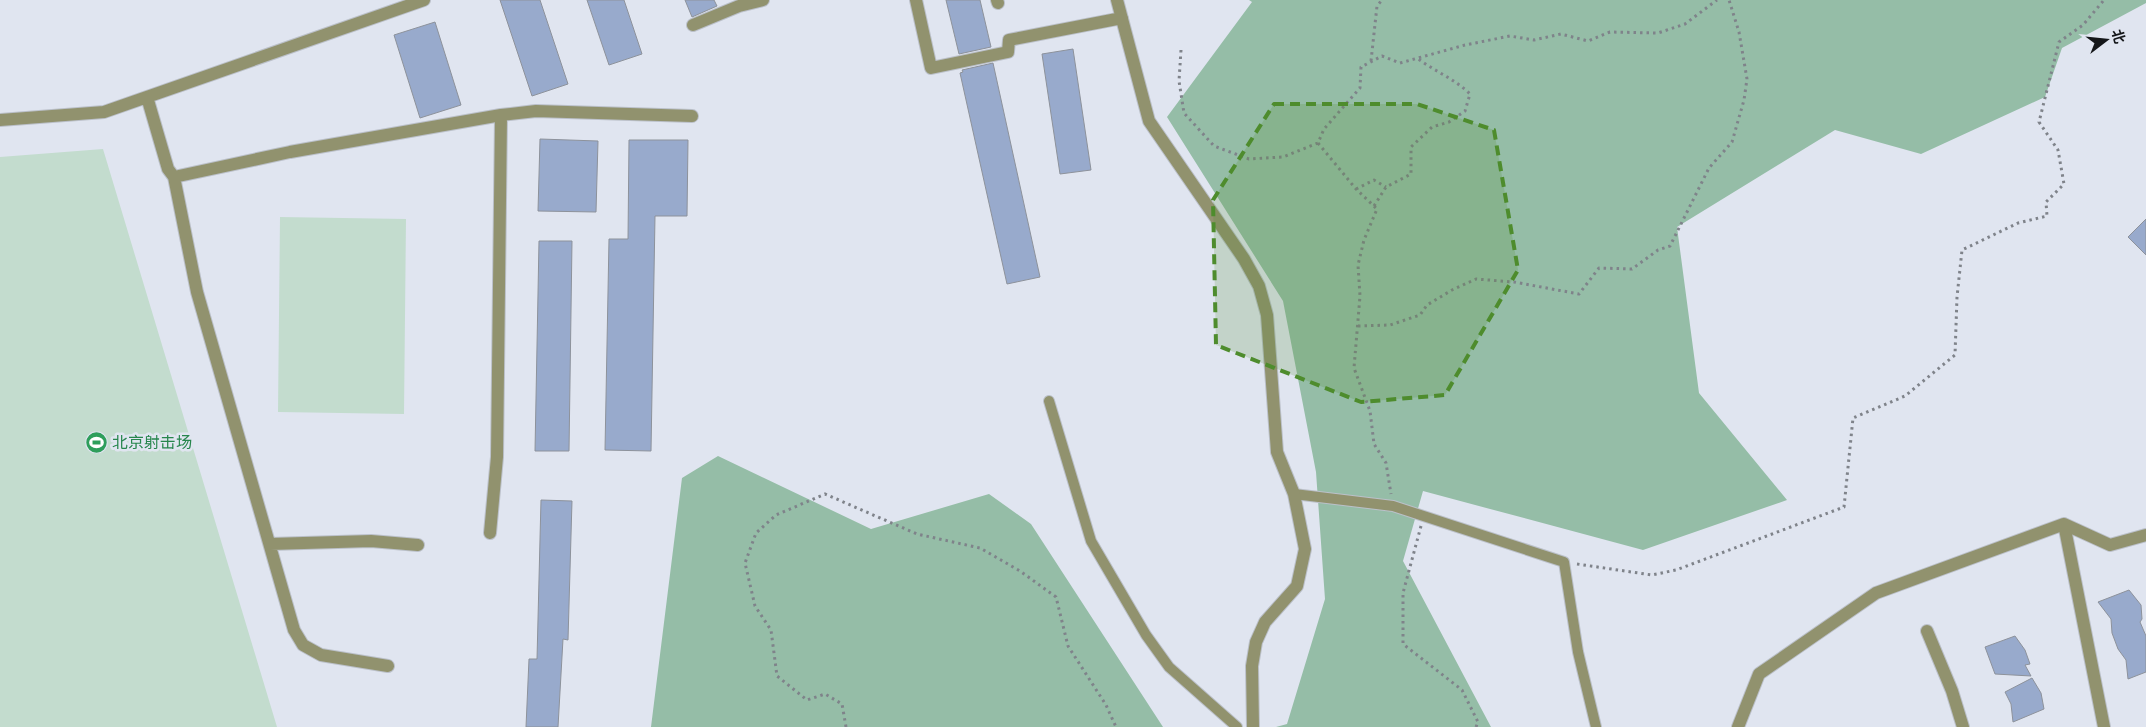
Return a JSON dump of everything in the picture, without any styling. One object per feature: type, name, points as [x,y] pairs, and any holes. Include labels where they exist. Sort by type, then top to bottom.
[{"type":"street","points":[[0,120],[104,112],[424,0]]},
{"type":"street","points":[[693,24],[738,3],[763,0]]},
{"type":"street","points":[[916,0],[930,68],[1008,52],[1009,40],[1122,18]]},
{"type":"street","points":[[1117,0],[1149,121],[1244,259],[1259,286],[1267,315],[1277,452],[1294,494],[1305,549],[1297,586],[1265,622],[1256,642],[1252,666],[1253,727]]},
{"type":"street","points":[[147,97],[168,169],[174,177],[196,292],[294,630],[303,645],[321,655],[388,666]]},
{"type":"street","points":[[174,177],[290,152],[502,115],[536,111],[692,116]]},
{"type":"street","points":[[490,532],[497,456],[502,115]]},
{"type":"street","points":[[1738,727],[1759,674],[1876,593],[2064,524],[2110,545],[2146,535]]},
{"type":"street","points":[[2064,524],[2104,727]]},
{"type":"street","points":[[270,544],[371,541],[418,545]]},
{"type":"street","points":[[1927,632],[1952,691],[1963,727]]},
{"type":"lane","points":[[1049,401],[1091,541],[1146,635],[1169,667],[1237,727]]},
{"type":"lane","points":[[1294,494],[1393,506],[1564,562],[1578,652],[1596,727]]},
{"type":"path","points":[[1371,61],[1377,6],[1382,0]]},
{"type":"path","points":[[1181,50],[1179,81],[1184,113],[1214,146],[1249,159],[1283,158],[1318,143],[1324,129],[1360,88],[1361,67],[1382,56],[1400,63],[1417,57],[1510,36],[1534,40],[1561,34],[1588,41],[1610,32],[1658,33],[1685,24],[1717,0]]},
{"type":"path","points":[[1358,326],[1390,325],[1420,315],[1427,305],[1452,290],[1476,279],[1514,282],[1579,294],[1599,268],[1632,269],[1658,250],[1670,246],[1709,168],[1732,142],[1744,100],[1748,79],[1739,32],[1729,0]]},
{"type":"path","points":[[1564,562],[1652,575],[1676,570],[1844,507],[1853,418],[1905,396],[1955,355],[1957,297],[1962,250],[2018,223],[2047,216],[2046,202],[2064,184],[2058,150],[2040,122],[2059,42],[2083,26],[2104,0]]},
{"type":"path","points":[[1374,206],[1386,187],[1411,174],[1411,148],[1432,127],[1449,122],[1465,111],[1470,94],[1460,84],[1432,70],[1417,57]]},
{"type":"path","points":[[1318,143],[1356,190],[1377,209],[1364,240],[1358,265],[1360,296],[1354,368],[1370,412],[1374,444],[1386,463],[1393,506]]},
{"type":"path","points":[[1356,190],[1374,180],[1386,187]]},
{"type":"path","points":[[846,727],[842,704],[825,694],[807,700],[777,676],[771,630],[756,606],[745,563],[756,533],[776,515],[825,494],[916,534],[980,548],[1020,572],[1056,597],[1068,646],[1106,705],[1116,727]]},
{"type":"path","points":[[1424,516],[1403,593],[1403,644],[1462,690],[1478,722],[1476,727]]},
{"type":"highlighted area","points":[[1274,104],[1417,104],[1494,130],[1518,270],[1445,395],[1361,402],[1216,345],[1213,200]]},
{"type":"green space","points":[[1249,0],[2146,0],[2146,3],[2062,48],[2045,97],[1921,154],[1835,130],[1677,227],[1699,393],[1787,500],[1643,550],[1423,491],[1403,561],[1491,727],[1276,727],[1287,724],[1325,599],[1316,472],[1283,301],[1167,117],[1252,2]]},
{"type":"green space","name":"北京射击场","points":[[103,149],[277,727],[0,727],[0,157]]},
{"type":"green space","points":[[280,217],[406,219],[404,414],[278,412]]},
{"type":"green space","points":[[718,456],[871,529],[989,494],[1031,524],[1163,727],[651,727],[682,478]]},
{"type":"building","points":[[500,0],[540,0],[568,84],[532,96]]},
{"type":"building","points":[[587,0],[624,0],[642,54],[609,65]]},
{"type":"building","points":[[685,0],[714,0],[717,6],[692,17]]},
{"type":"building","points":[[946,0],[980,0],[991,47],[959,54]]},
{"type":"building","points":[[435,22],[461,105],[420,118],[394,35]]},
{"type":"building","points":[[1073,49],[1091,170],[1060,174],[1042,54]]},
{"type":"building","points":[[993,63],[1040,277],[1007,284],[960,73],[963,72],[962,70]]},
{"type":"building","points":[[540,139],[598,141],[596,212],[538,211]]},
{"type":"building","points":[[629,140],[688,140],[687,216],[655,216],[651,451],[605,450],[609,239],[628,239]]},
{"type":"building","points":[[2146,219],[2146,255],[2128,237]]},
{"type":"building","points":[[539,241],[572,241],[569,451],[535,451]]},
{"type":"building","points":[[541,500],[572,501],[568,640],[563,639],[558,727],[526,727],[529,659],[537,659]]},
{"type":"building","points":[[2129,590],[2141,605],[2142,619],[2140,622],[2146,636],[2146,672],[2128,679],[2126,660],[2118,649],[2112,633],[2111,619],[2098,602]]},
{"type":"building","points":[[2015,636],[2025,650],[2030,664],[2025,665],[2031,676],[1995,674],[1985,647]]},
{"type":"building","points":[[2032,678],[2041,693],[2044,709],[2013,722],[2011,704],[2005,692]]},
{"type":"place","name":"北京射击场","points":[[96,442]]}]
